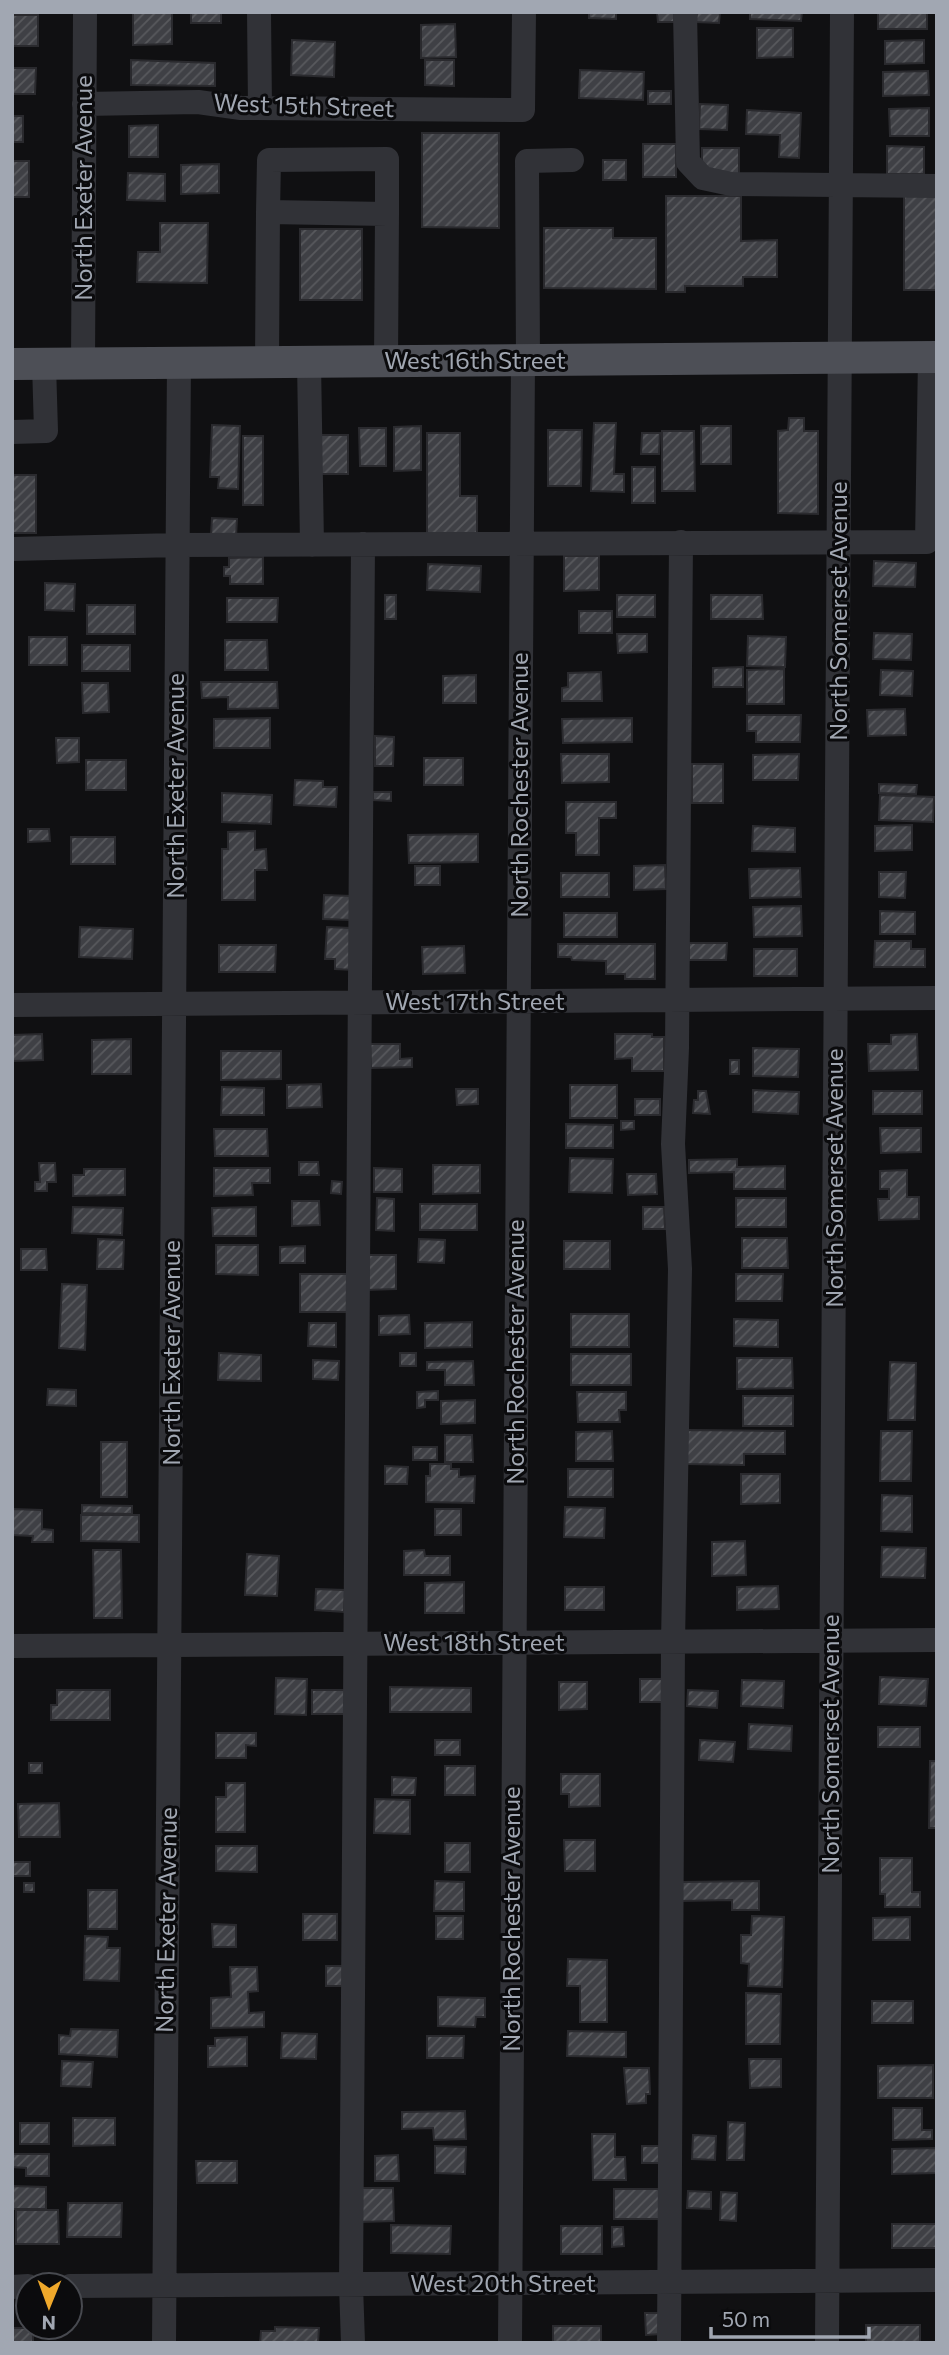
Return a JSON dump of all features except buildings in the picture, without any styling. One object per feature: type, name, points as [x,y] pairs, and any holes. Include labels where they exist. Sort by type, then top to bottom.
[{"type":"main road","name":"West 16th Street","points":[[12,364],[933,357]]},
{"type":"street","name":"North Exeter Avenue","points":[[83,363],[85,12]]},
{"type":"street","points":[[258,12],[260,108]]},
{"type":"street","name":"West 15th Street","points":[[84,104],[198,102],[260,108],[523,110],[524,12]]},
{"type":"street","points":[[685,12],[688,162],[703,178],[731,184],[937,186]]},
{"type":"street","name":"North Somerset Avenue","points":[[827,2343],[842,12]]},
{"type":"street","points":[[267,362],[269,160],[387,159],[386,362]]},
{"type":"street","name":"North Rochester Avenue","points":[[510,2343],[521,544],[527,161],[572,160]]},
{"type":"street","points":[[268,212],[387,214]]},
{"type":"street","points":[[12,549],[177,545],[927,542],[933,357]]},
{"type":"street","points":[[309,362],[312,545]]},
{"type":"street","name":"North Exeter Avenue","points":[[164,2343],[179,363]]},
{"type":"street","points":[[12,432],[46,431],[44,364]]},
{"type":"street","points":[[669,2343],[673,1642],[680,1269],[673,1169],[681,542]]},
{"type":"street","points":[[353,2343],[351,2285],[363,544]]},
{"type":"street","name":"West 17th Street","points":[[12,1005],[937,998]]},
{"type":"street","name":"West 18th Street","points":[[12,1646],[937,1640]]},
{"type":"street","name":"West 20th Street","points":[[84,2286],[937,2280]]}]
